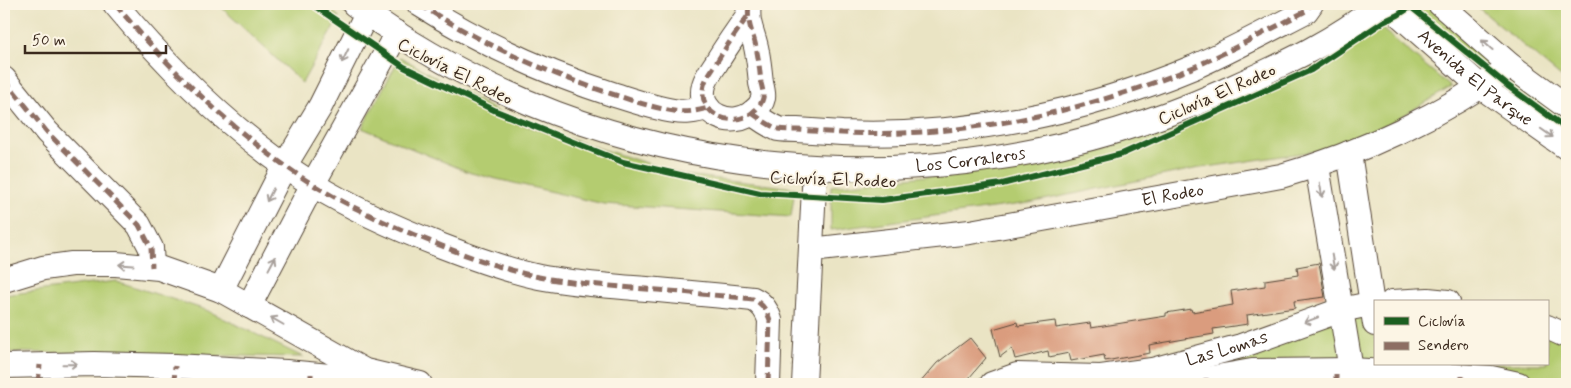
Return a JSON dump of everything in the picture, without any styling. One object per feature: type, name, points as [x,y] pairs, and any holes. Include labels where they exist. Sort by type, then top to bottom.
[{"type":"street","points":[[115,4],[143,37],[186,82],[237,128],[285,165],[313,184],[367,213],[420,238],[475,258],[538,276],[594,284],[758,301],[764,307],[770,320],[768,384]]},
{"type":"street","points":[[419,4],[477,38],[554,73],[593,88],[674,112],[690,112],[708,108]]},
{"type":"street","points":[[752,113],[779,129],[854,133],[944,130],[1034,116],[1100,100],[1194,67],[1306,11],[1311,4]]},
{"type":"street","name":"Los Corraleros","points":[[361,8],[397,33],[507,92],[594,126],[660,144],[725,158],[814,168],[862,169],[908,168],[1002,158],[1100,136],[1148,121],[1194,104],[1301,56],[1380,4]]},
{"type":"street","name":"Avenida El Parque","points":[[1386,4],[1482,87],[1567,148]]},
{"type":"street","name":"Avenida El Parque","points":[[1440,4],[1511,66],[1567,107]]},
{"type":"street","points":[[221,290],[285,165],[320,107],[361,8]]},
{"type":"street","points":[[748,10],[757,52],[763,98],[759,106],[745,118],[728,120],[713,114],[708,108],[703,93],[704,85],[748,10]]},
{"type":"street","points":[[249,306],[313,184],[349,123],[397,33]]},
{"type":"street","name":"El Rodeo","points":[[811,250],[970,232],[1272,178],[1317,166],[1414,123],[1482,87],[1511,66]]},
{"type":"street","points":[[4,79],[48,132],[139,225],[151,248],[152,266]]},
{"type":"street","points":[[1349,153],[1377,300]]},
{"type":"street","points":[[1317,166],[1342,310],[1341,375]]},
{"type":"street","points":[[804,384],[814,168]]},
{"type":"street","points":[[4,280],[43,268],[72,264],[152,266],[221,290],[365,371],[420,384]]},
{"type":"street","name":"Las Lomas","points":[[992,384],[1017,375],[1153,377],[1342,310],[1374,308]]},
{"type":"street","points":[[1548,327],[1567,336]]},
{"type":"street","points":[[286,372],[302,335]]},
{"type":"street","points":[[4,366],[39,374],[94,364],[174,375],[286,372],[311,379],[341,377],[365,371]]},
{"type":"street","name":"Las Lomas","points":[[1177,384],[1206,381],[1252,371],[1341,375],[1381,368],[1462,380],[1491,378],[1518,384]]},
{"type":"green space","points":[[218,4],[323,4],[339,17],[302,83]]},
{"type":"green space","points":[[1392,4],[1431,4],[1567,115],[1567,139]]},
{"type":"green space","points":[[1474,4],[1567,4],[1567,82]]},
{"type":"green space","points":[[1375,23],[1451,87],[1394,121],[1329,149],[1194,169],[1029,203],[831,230],[831,186],[1068,161],[1256,94]]},
{"type":"green space","points":[[400,57],[517,123],[685,175],[795,188],[791,217],[604,204],[471,173],[362,128]]},
{"type":"green space","points":[[116,281],[206,310],[303,357],[4,352],[4,295]]},
{"type":"green space","points":[[1374,307],[1374,366],[1548,366],[1548,332],[1567,340],[1567,384],[1539,384],[1492,373],[1179,378],[1151,384],[1004,384],[1102,381]]},
{"type":"building","points":[[1319,263],[1325,297],[1294,301],[1295,308],[1247,315],[1248,324],[1213,329],[1214,334],[1149,345],[1150,353],[1105,361],[1104,355],[1071,361],[1069,353],[1049,357],[1048,351],[1015,359],[1012,348],[1000,357],[993,329],[1017,322],[1018,326],[1055,321],[1056,328],[1090,323],[1091,328],[1166,316],[1166,313],[1191,309],[1192,312],[1233,305],[1231,291],[1265,286],[1265,280],[1298,275],[1297,267]]},
{"type":"building","points":[[970,338],[986,358],[964,384],[919,384],[937,363]]},
{"type":"marked path","points":[[115,4],[182,78],[232,124],[285,166],[312,184],[376,218],[466,255],[539,277],[586,284],[753,299],[764,308],[770,320],[768,384]]},
{"type":"marked path","points":[[419,4],[466,32],[514,56],[589,86],[667,110],[687,112],[708,108]]},
{"type":"marked path","points":[[747,17],[710,72],[704,85],[703,96],[706,104],[711,111],[727,119],[746,117],[761,104],[763,98],[756,45],[749,23],[749,4]]},
{"type":"marked path","points":[[752,113],[778,129],[842,133],[932,131],[1022,119],[1109,97],[1194,67],[1306,11],[1311,4]]},
{"type":"marked path","points":[[4,79],[47,132],[139,225],[151,248],[152,267]]},
{"type":"marked path","points":[[38,384],[40,365]]},
{"type":"marked path","points":[[174,384],[175,366]]},
{"type":"marked path","points":[[1336,370],[1336,384]]},
{"type":"marked path","points":[[311,374],[311,384]]},
{"type":"marked path","points":[[1462,376],[1462,384]]},
{"type":"marked path","points":[[1206,378],[1206,384]]},
{"type":"cycle path","name":"Ciclovía El Rodeo","points":[[312,4],[404,67],[496,111],[623,162],[760,193],[882,200],[1002,184],[1122,154],[1311,70],[1383,22],[1415,4]]},
{"type":"cycle path","points":[[1411,7],[1508,86],[1567,129]]}]
